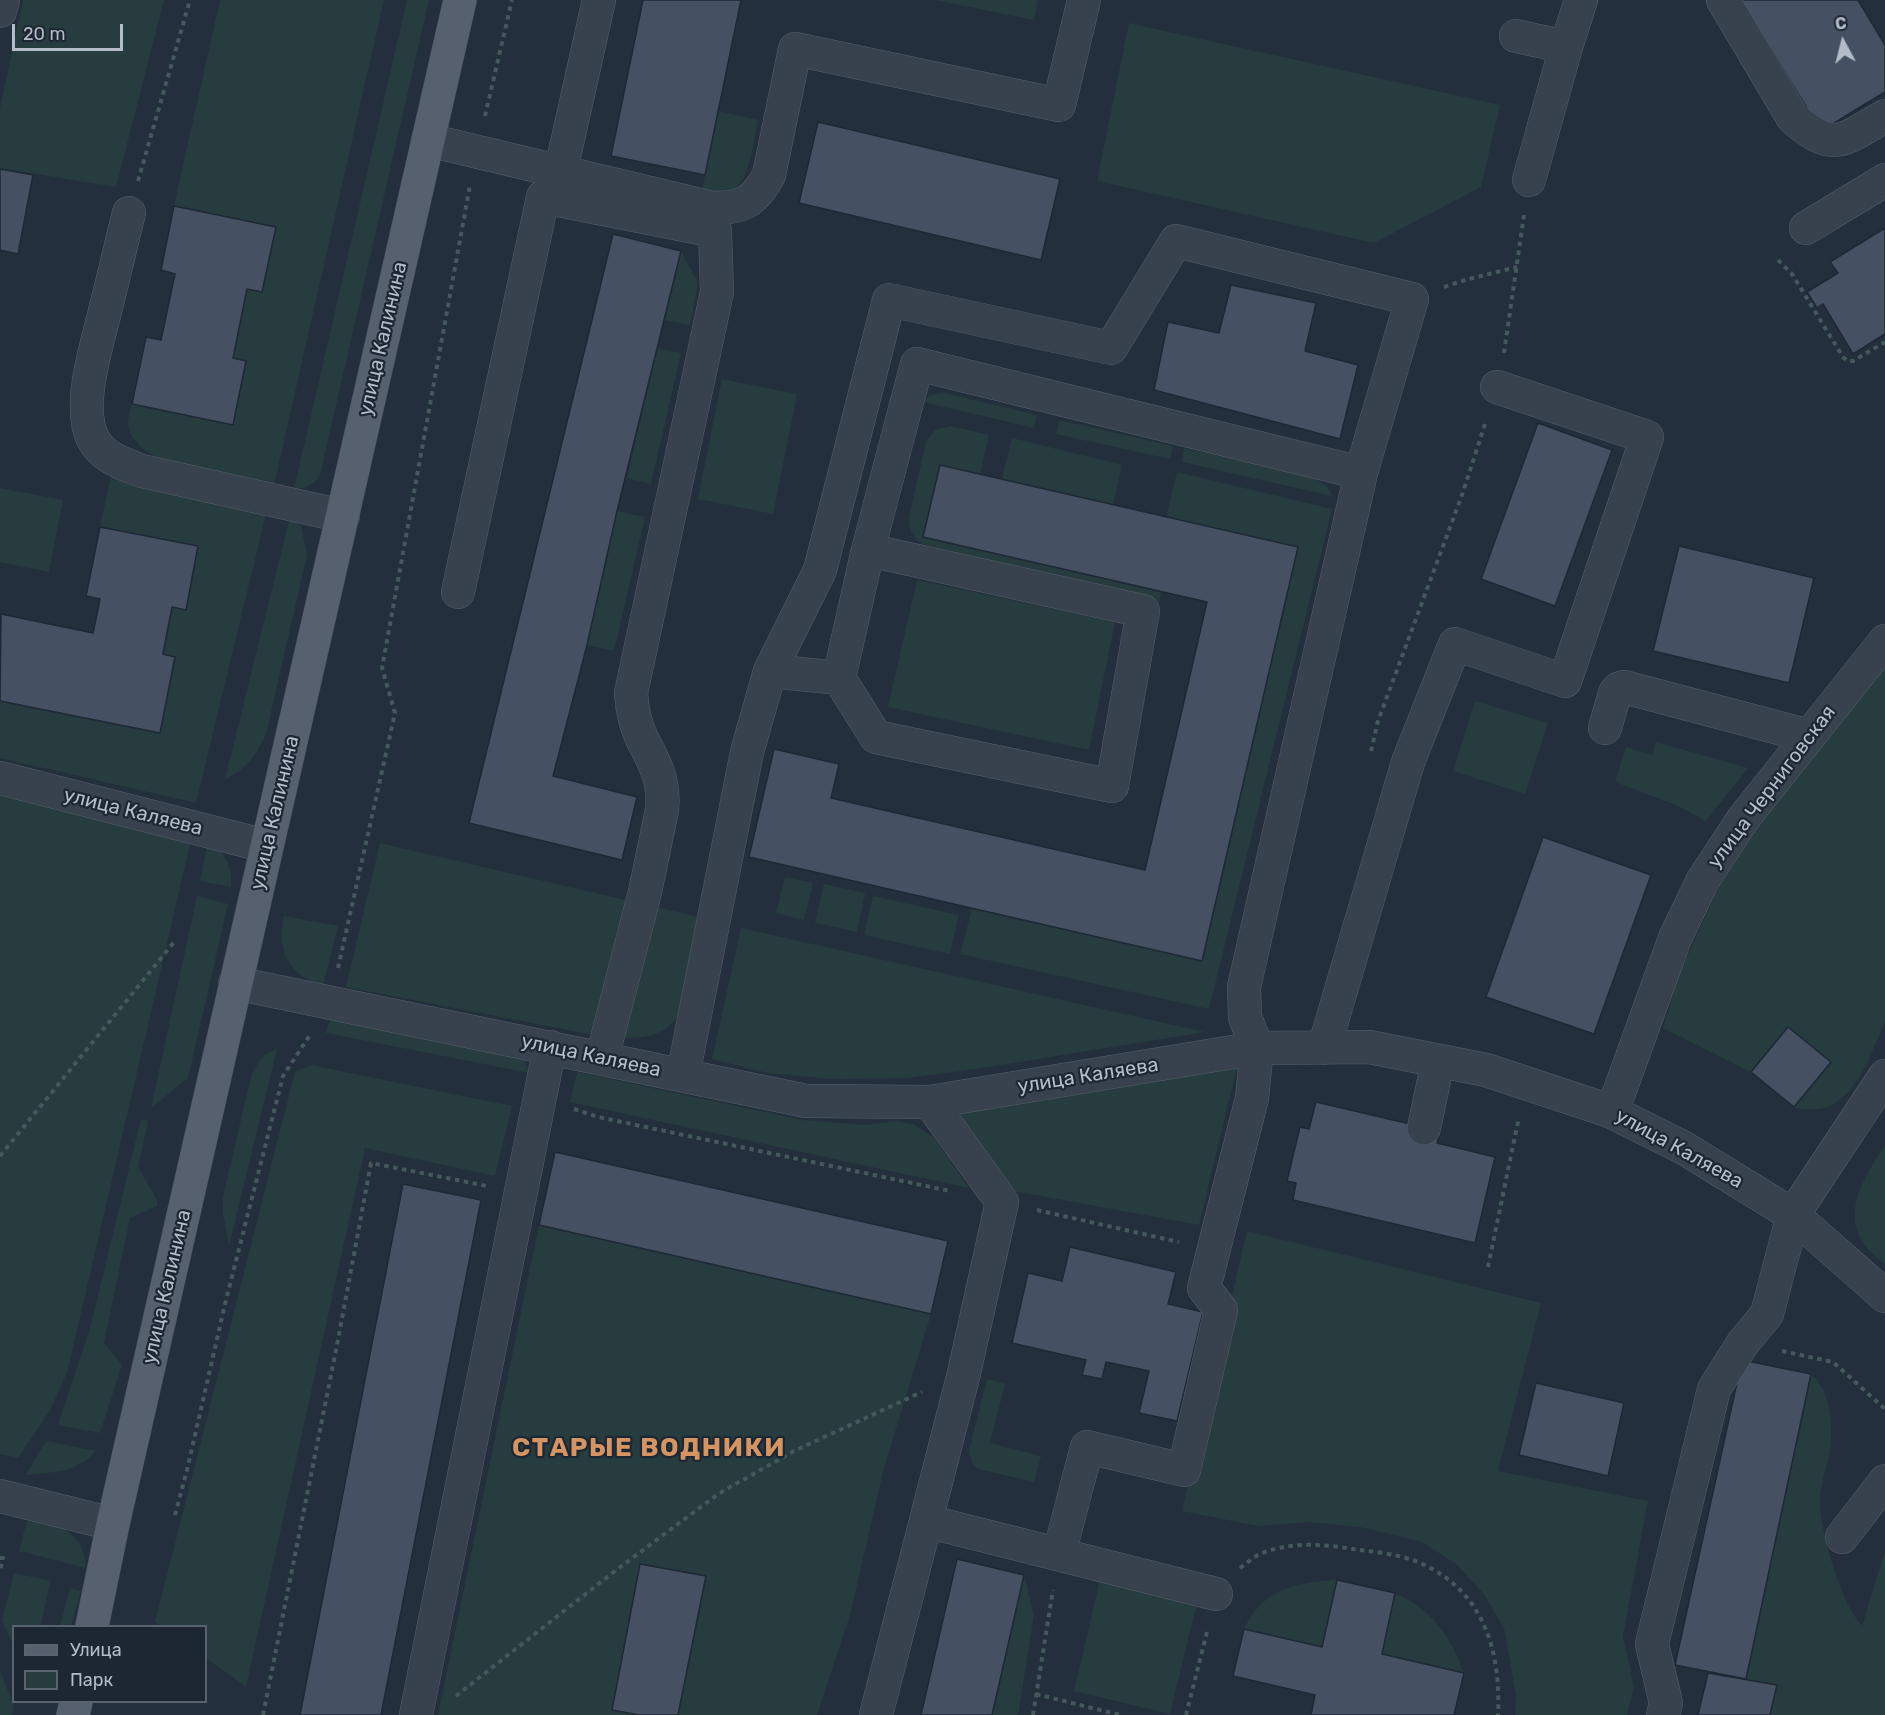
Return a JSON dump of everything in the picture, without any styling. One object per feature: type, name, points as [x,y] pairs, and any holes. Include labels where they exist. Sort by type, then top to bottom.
[{"type":"main road","name":"улица Калинина","points":[[92,1625],[266,846],[460,0]]},
{"type":"street","points":[[0,11],[3,0]]},
{"type":"street","points":[[561,170],[598,0]]},
{"type":"street","points":[[428,140],[713,208],[730,208],[744,205],[761,189],[769,175],[795,49],[1059,105],[1084,0]]},
{"type":"street","points":[[1529,180],[1581,0]]},
{"type":"street","points":[[1723,0],[1792,118],[1808,132],[1823,140],[1835,141],[1846,138],[1885,116]]},
{"type":"street","points":[[1516,36],[1566,47]]},
{"type":"street","points":[[1806,228],[1885,180]]},
{"type":"street","points":[[458,592],[543,197],[715,231],[717,292],[631,693],[636,723],[662,782],[662,810],[645,892],[602,1058]]},
{"type":"street","points":[[129,213],[92,369],[87,401],[88,420],[93,439],[103,452],[118,462],[142,471],[343,516]]},
{"type":"street","points":[[683,1074],[747,752],[770,671],[820,570],[890,300],[1111,348],[1176,241],[1412,299],[1361,473],[1244,987],[1245,1017],[1257,1048],[1252,1098],[1204,1288],[1221,1310],[1184,1470],[1087,1447],[1059,1554]]},
{"type":"street","points":[[868,550],[1143,611],[1112,786],[876,737],[839,678],[868,550],[917,364],[1361,473]]},
{"type":"street","points":[[1324,1048],[1408,762],[1455,644],[1565,681],[1647,437],[1497,387]]},
{"type":"street","name":"улица Черниговская","points":[[1610,1111],[1619,1093],[1675,938],[1703,880],[1743,819],[1885,641]]},
{"type":"street","points":[[770,671],[839,678]]},
{"type":"street","points":[[1605,728],[1615,693],[1624,687],[1809,736]]},
{"type":"street","name":"улица Каляева","points":[[0,778],[266,846]]},
{"type":"street","name":"улица Каляева","points":[[235,983],[806,1101],[930,1102],[1257,1048],[1369,1047],[1486,1070],[1610,1111],[1684,1148],[1793,1215],[1885,1296]]},
{"type":"street","points":[[416,1715],[550,1047]]},
{"type":"street","points":[[1424,1128],[1438,1061]]},
{"type":"street","points":[[1663,1715],[1666,1703],[1652,1644],[1714,1389],[1743,1343],[1767,1314],[1793,1215],[1885,1076]]},
{"type":"street","points":[[876,1715],[964,1373],[1002,1202],[930,1102]]},
{"type":"street","points":[[1842,1537],[1885,1481]]},
{"type":"street","points":[[0,1496],[113,1524]]},
{"type":"street","points":[[926,1521],[1216,1594]]},
{"type":"path","points":[[129,213],[190,0]]},
{"type":"path","points":[[174,1515],[283,1076],[330,1002],[395,713],[382,668],[477,152],[512,0]]},
{"type":"path","points":[[1370,755],[1378,721],[1462,495],[1501,375],[1529,180]]},
{"type":"path","points":[[1778,261],[1792,274],[1847,361],[1853,361],[1885,342]]},
{"type":"path","points":[[1412,299],[1465,280],[1517,267]]},
{"type":"path","points":[[0,1156],[175,941]]},
{"type":"path","points":[[539,1098],[598,1117],[1002,1202],[1212,1249]]},
{"type":"path","points":[[1488,1267],[1520,1113]]},
{"type":"path","points":[[262,1715],[339,1340],[372,1163],[520,1192]]},
{"type":"path","points":[[1743,1343],[1833,1362],[1885,1409]]},
{"type":"path","points":[[451,1700],[611,1574],[718,1494],[794,1451],[964,1373]]},
{"type":"path","points":[[1186,1715],[1216,1594],[1239,1569],[1257,1555],[1308,1544],[1386,1553],[1420,1563],[1447,1579],[1468,1598],[1482,1618],[1491,1639],[1497,1666],[1499,1697],[1497,1715]]},
{"type":"path","points":[[1033,1715],[1059,1554]]},
{"type":"path","points":[[0,1558],[3,1558],[0,1571]]},
{"type":"path","points":[[1036,1695],[1120,1715]]},
{"type":"green space","points":[[23,0],[164,0],[116,187],[0,168],[0,108]]},
{"type":"green space","points":[[220,0],[384,0],[274,485],[162,460],[150,454],[135,441],[128,423],[132,404],[233,425],[246,361],[233,358],[247,289],[262,292],[276,227],[174,206]]},
{"type":"green space","points":[[407,0],[429,0],[320,475],[309,485],[294,489]]},
{"type":"green space","points":[[935,0],[1038,0],[1034,20]]},
{"type":"green space","points":[[1129,23],[1500,105],[1481,187],[1374,243],[1097,181]]},
{"type":"green space","points":[[718,111],[758,120],[750,160],[743,179],[731,191],[724,193],[702,190]]},
{"type":"green space","points":[[681,251],[698,283],[690,325],[664,320]]},
{"type":"green space","points":[[657,348],[681,353],[651,484],[627,478]]},
{"type":"green space","points":[[722,379],[797,394],[773,514],[698,499]]},
{"type":"green space","points":[[944,393],[1037,415],[1034,428],[923,402],[930,395]]},
{"type":"green space","points":[[1059,420],[1173,446],[1170,459],[1056,434]]},
{"type":"green space","points":[[951,426],[989,435],[980,475],[939,466],[923,537],[1161,592],[1159,603],[923,544],[916,539],[909,517],[926,442],[935,430]]},
{"type":"green space","points":[[1012,438],[1122,465],[1113,505],[1002,479]]},
{"type":"green space","points":[[1184,448],[1311,477],[1327,486],[1332,496],[1182,462]]},
{"type":"green space","points":[[1177,472],[1332,509],[1209,1009],[960,954],[972,909],[1202,961],[1297,548],[1166,517]]},
{"type":"green space","points":[[111,476],[267,510],[196,803],[0,758],[0,701],[160,732],[175,658],[163,654],[172,607],[186,609],[198,547],[100,527]]},
{"type":"green space","points":[[0,488],[63,500],[49,572],[0,562]]},
{"type":"green space","points":[[617,511],[645,517],[614,651],[587,645]]},
{"type":"green space","points":[[290,517],[301,526],[307,555],[266,734],[250,761],[225,779]]},
{"type":"green space","points":[[917,580],[1115,622],[1089,750],[888,707]]},
{"type":"green space","points":[[1885,661],[1885,1021],[1864,1070],[1843,1097],[1829,1106],[1813,1110],[1794,1107],[1831,1062],[1788,1027],[1751,1072],[1663,1028],[1679,974],[1719,887],[1761,822]]},
{"type":"green space","points":[[1475,701],[1548,723],[1525,794],[1453,771]]},
{"type":"green space","points":[[1656,742],[1748,768],[1706,821],[1676,805],[1615,782],[1626,747],[1652,755]]},
{"type":"green space","points":[[0,790],[192,836],[67,1373],[50,1410],[18,1458],[0,1454]]},
{"type":"green space","points":[[208,841],[227,861],[231,873],[231,887],[200,881]]},
{"type":"green space","points":[[380,843],[630,901],[594,1035],[346,987]]},
{"type":"green space","points":[[785,877],[813,883],[804,920],[776,913]]},
{"type":"green space","points":[[824,884],[865,893],[857,932],[815,923]]},
{"type":"green space","points":[[197,896],[228,904],[188,1078],[151,1108]]},
{"type":"green space","points":[[873,896],[959,915],[950,954],[864,935]]},
{"type":"green space","points":[[652,906],[699,917],[679,1016],[660,1032],[621,1038]]},
{"type":"green space","points":[[284,916],[338,926],[323,986],[301,975],[287,960],[282,940]]},
{"type":"green space","points":[[741,928],[1205,1032],[906,1078],[832,1079],[768,1073],[712,1059]]},
{"type":"green space","points":[[331,1016],[524,1060],[530,1073],[326,1033]]},
{"type":"green space","points":[[277,1049],[229,1246],[223,1213],[223,1197],[252,1072],[264,1055]]},
{"type":"green space","points":[[1239,1060],[1199,1225],[1003,1189],[959,1115],[962,1110]]},
{"type":"green space","points":[[311,1065],[512,1106],[495,1176],[365,1148],[246,1687],[207,1659],[207,1625],[160,1625],[155,1622],[295,1072]]},
{"type":"green space","points":[[577,1072],[802,1120],[864,1125],[896,1121],[915,1125],[934,1138],[969,1188],[570,1102]]},
{"type":"green space","points":[[141,1119],[148,1121],[138,1167],[157,1200],[157,1206],[130,1218],[104,1343],[122,1365],[100,1433],[58,1425],[90,1328]]},
{"type":"green space","points":[[1885,1146],[1885,1264],[1869,1250],[1860,1236],[1855,1221],[1855,1206],[1866,1176]]},
{"type":"green space","points":[[539,1225],[931,1314],[884,1468],[850,1615],[817,1715],[438,1715]]},
{"type":"green space","points":[[1247,1231],[1541,1303],[1498,1471],[1648,1501],[1623,1636],[1634,1687],[1627,1715],[1515,1715],[1516,1695],[1504,1628],[1483,1593],[1456,1564],[1422,1542],[1360,1527],[1308,1522],[1258,1526],[1182,1511]]},
{"type":"green space","points":[[1811,1374],[1823,1390],[1831,1424],[1831,1446],[1820,1499],[1824,1534],[1840,1586],[1862,1626],[1885,1551],[1885,1715],[1770,1715],[1777,1685],[1746,1679]]},
{"type":"green space","points":[[987,1379],[1005,1384],[990,1443],[1041,1456],[1034,1482],[978,1469],[972,1463],[969,1451]]},
{"type":"green space","points":[[46,1441],[96,1451],[81,1464],[64,1470],[26,1475]]},
{"type":"green space","points":[[28,1516],[59,1527],[75,1537],[84,1555],[86,1568],[19,1551]]},
{"type":"green space","points":[[14,1573],[51,1581],[40,1625],[12,1625],[12,1643],[2,1620]]},
{"type":"green space","points":[[1024,1575],[1034,1615],[1018,1715],[992,1715]]},
{"type":"green space","points":[[1100,1580],[1197,1603],[1170,1714],[1074,1691]]},
{"type":"green space","points":[[1337,1580],[1322,1647],[1244,1629],[1261,1605],[1282,1590],[1308,1583]]},
{"type":"green space","points":[[70,1588],[81,1591],[71,1625],[60,1625]]},
{"type":"green space","points":[[1395,1593],[1419,1607],[1438,1625],[1453,1647],[1464,1673],[1382,1654]]},
{"type":"green space","points":[[0,1670],[14,1707],[12,1715],[0,1715]]},
{"type":"building","points":[[643,0],[741,0],[705,175],[611,156]]},
{"type":"building","points":[[1741,0],[1858,0],[1885,45],[1885,92],[1821,131]]},
{"type":"building","points":[[818,122],[1060,179],[1041,260],[799,203]]},
{"type":"building","points":[[0,169],[33,175],[18,254],[0,250]]},
{"type":"building","points":[[174,206],[276,227],[262,292],[247,289],[233,358],[246,361],[233,425],[132,404],[146,337],[161,340],[175,274],[161,270]]},
{"type":"building","points":[[1885,228],[1885,334],[1853,354],[1823,304],[1817,308],[1807,292],[1838,273],[1830,262]]},
{"type":"building","points":[[613,234],[681,251],[617,511],[587,645],[553,776],[637,797],[622,860],[469,823]]},
{"type":"building","points":[[1231,285],[1316,303],[1305,351],[1358,365],[1340,439],[1154,390],[1168,322],[1219,333]]},
{"type":"building","points":[[1538,423],[1612,450],[1555,606],[1481,579]]},
{"type":"building","points":[[940,465],[1298,547],[1202,961],[749,857],[774,749],[839,764],[831,798],[1145,870],[1207,602],[923,537]]},
{"type":"building","points":[[100,527],[198,546],[186,610],[172,607],[163,654],[175,657],[160,733],[0,701],[1,614],[93,633],[100,599],[86,596]]},
{"type":"building","points":[[1679,546],[1814,578],[1789,683],[1653,651]]},
{"type":"building","points":[[1543,837],[1651,875],[1594,1034],[1486,997]]},
{"type":"building","points":[[1788,1027],[1831,1062],[1794,1107],[1751,1072]]},
{"type":"building","points":[[1316,1102],[1440,1131],[1437,1143],[1495,1157],[1475,1243],[1293,1200],[1296,1183],[1287,1181],[1300,1127],[1309,1129]]},
{"type":"building","points":[[555,1152],[948,1241],[931,1314],[539,1225]]},
{"type":"building","points":[[403,1184],[481,1200],[381,1715],[300,1715]]},
{"type":"building","points":[[1070,1247],[1176,1272],[1168,1304],[1203,1312],[1177,1421],[1139,1413],[1149,1371],[1106,1362],[1102,1379],[1082,1375],[1086,1360],[1012,1343],[1028,1273],[1062,1281]]},
{"type":"building","points":[[1742,1360],[1811,1374],[1746,1679],[1675,1665]]},
{"type":"building","points":[[1536,1383],[1624,1403],[1608,1476],[1519,1455]]},
{"type":"building","points":[[957,1559],[1024,1575],[992,1715],[921,1715]]},
{"type":"building","points":[[640,1564],[706,1576],[678,1715],[639,1715],[612,1710]]},
{"type":"building","points":[[1337,1580],[1395,1593],[1382,1654],[1464,1673],[1454,1715],[1311,1715],[1315,1695],[1233,1676],[1244,1629],[1322,1647]]},
{"type":"building","points":[[1708,1673],[1777,1685],[1770,1715],[1698,1715]]},
{"type":"district","name":"СТАРЫЕ ВОДНИКИ","points":[[649,1448]]}]
